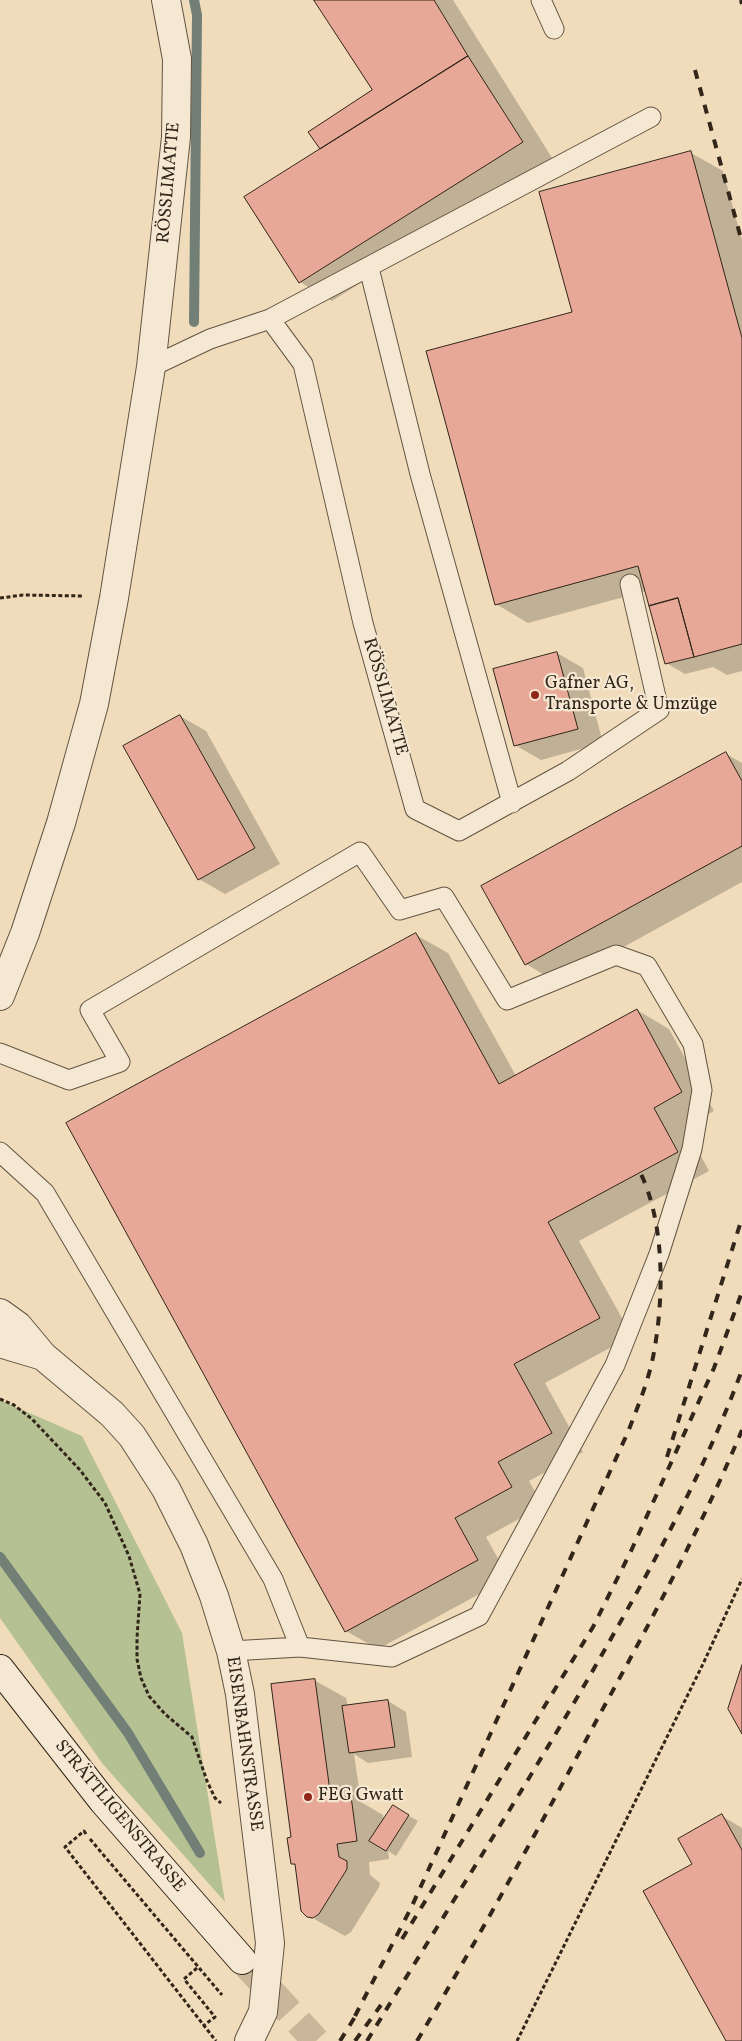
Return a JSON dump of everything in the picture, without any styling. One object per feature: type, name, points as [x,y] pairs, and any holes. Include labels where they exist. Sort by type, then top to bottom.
[{"type":"street","name":"RÖSSLIMATTE","points":[[0,996],[25,933],[61,823],[94,704],[114,598],[150,367],[176,138],[177,59],[166,0]]},
{"type":"street","name":"EISENBAHNSTRASSE","points":[[0,1313],[18,1326],[43,1356],[112,1414],[132,1436],[166,1489],[194,1545],[214,1596],[231,1652],[240,1694],[270,1943],[263,2012],[249,2041]]},
{"type":"street","name":"EISENBAHNSTRASSE","points":[[0,1343],[43,1356]]},
{"type":"street","name":"STRÄTTLIGENSTRASSE","points":[[0,1669],[103,1801],[242,1960]]},
{"type":"lane","points":[[540,0],[554,28]]},
{"type":"lane","points":[[150,367],[210,339],[270,319],[369,268],[651,116]]},
{"type":"lane","points":[[369,268],[420,474],[512,803]]},
{"type":"lane","name":"RÖSSLIMATTE","points":[[270,319],[303,364],[364,623],[415,808],[459,831],[568,771],[659,710],[630,584]]},
{"type":"lane","points":[[0,1053],[69,1080],[120,1062],[90,1010],[360,852],[400,910],[444,897],[507,1000],[616,955],[647,966],[693,1044],[702,1090],[692,1148],[659,1254],[615,1365],[479,1616],[392,1657],[300,1648],[231,1652]]},
{"type":"lane","points":[[0,1152],[45,1193],[273,1579],[300,1648]]},
{"type":"path","points":[[0,598],[23,595],[49,595],[114,598]]},
{"type":"path","points":[[0,1399],[14,1405],[32,1419],[80,1470],[105,1503],[129,1556],[140,1594],[137,1659],[141,1678],[149,1696],[159,1708],[192,1737],[197,1748],[201,1767],[215,1798],[256,1834]]},
{"type":"path","points":[[517,2041],[703,1664],[742,1579]]},
{"type":"path","points":[[216,2041],[65,1847],[84,1831],[222,1996]]},
{"type":"path","points":[[197,1968],[184,1979],[215,2017],[203,2026]]},
{"type":"green space","points":[[0,1400],[82,1436],[182,1633],[225,1902],[102,1763],[0,1618]]},
{"type":"building","points":[[314,0],[434,0],[468,56],[320,149],[308,132],[372,90]]},
{"type":"building","points":[[468,56],[523,142],[299,283],[244,197]]},
{"type":"building","points":[[691,151],[742,338],[742,644],[694,657],[678,598],[649,606],[638,566],[495,605],[426,351],[572,312],[539,192]]},
{"type":"building","points":[[678,598],[694,657],[665,664],[649,606]]},
{"type":"building","points":[[557,652],[578,729],[514,746],[493,669]]},
{"type":"building","points":[[180,715],[255,848],[198,880],[123,746]]},
{"type":"building","points":[[726,752],[742,781],[742,846],[525,965],[481,886]]},
{"type":"building","points":[[416,933],[499,1084],[637,1009],[682,1092],[654,1108],[678,1152],[548,1222],[600,1318],[514,1364],[552,1433],[498,1462],[512,1487],[455,1518],[478,1560],[345,1632],[66,1123]]},
{"type":"building","points":[[742,1665],[742,1734],[728,1709]]},
{"type":"building","name":"FEG Gwatt","points":[[315,1679],[331,1799],[351,1796],[357,1841],[337,1844],[339,1857],[347,1861],[347,1869],[319,1914],[313,1918],[307,1917],[301,1911],[295,1864],[291,1864],[287,1838],[291,1837],[271,1684]]},
{"type":"building","points":[[388,1700],[395,1747],[349,1753],[342,1706]]},
{"type":"building","points":[[393,1805],[409,1815],[386,1851],[369,1841]]},
{"type":"building","points":[[722,1814],[742,1850],[742,2041],[726,2041],[643,1891],[692,1864],[678,1839]]},
{"type":"waterway","points":[[194,0],[197,15],[194,322]]},
{"type":"waterway","points":[[0,1557],[128,1733],[200,1853]]},
{"type":"tunnel","points":[[242,1960],[316,2041]]},
{"type":"railway","points":[[741,0],[742,4]]},
{"type":"railway","points":[[695,70],[742,242]]},
{"type":"railway","points":[[355,2016],[411,1908],[628,1432],[643,1393],[654,1352],[661,1284],[658,1237],[654,1214],[640,1172]]},
{"type":"railway","points":[[667,1457],[742,1218]]},
{"type":"railway","points":[[402,1939],[593,1627],[631,1551],[714,1368],[742,1292]]},
{"type":"railway","points":[[367,2041],[485,1850],[620,1623],[695,1481],[742,1370]]},
{"type":"railway","points":[[417,2041],[510,1879],[638,1644],[675,1574],[742,1430]]},
{"type":"railway","points":[[355,2041],[381,2005]]},
{"type":"railway","points":[[340,2041],[358,2012]]},
{"type":"place","name":"Gafner AG, Transporte & Umzüge","points":[[535,695]]},
{"type":"place","name":"FEG Gwatt","points":[[308,1797]]}]
